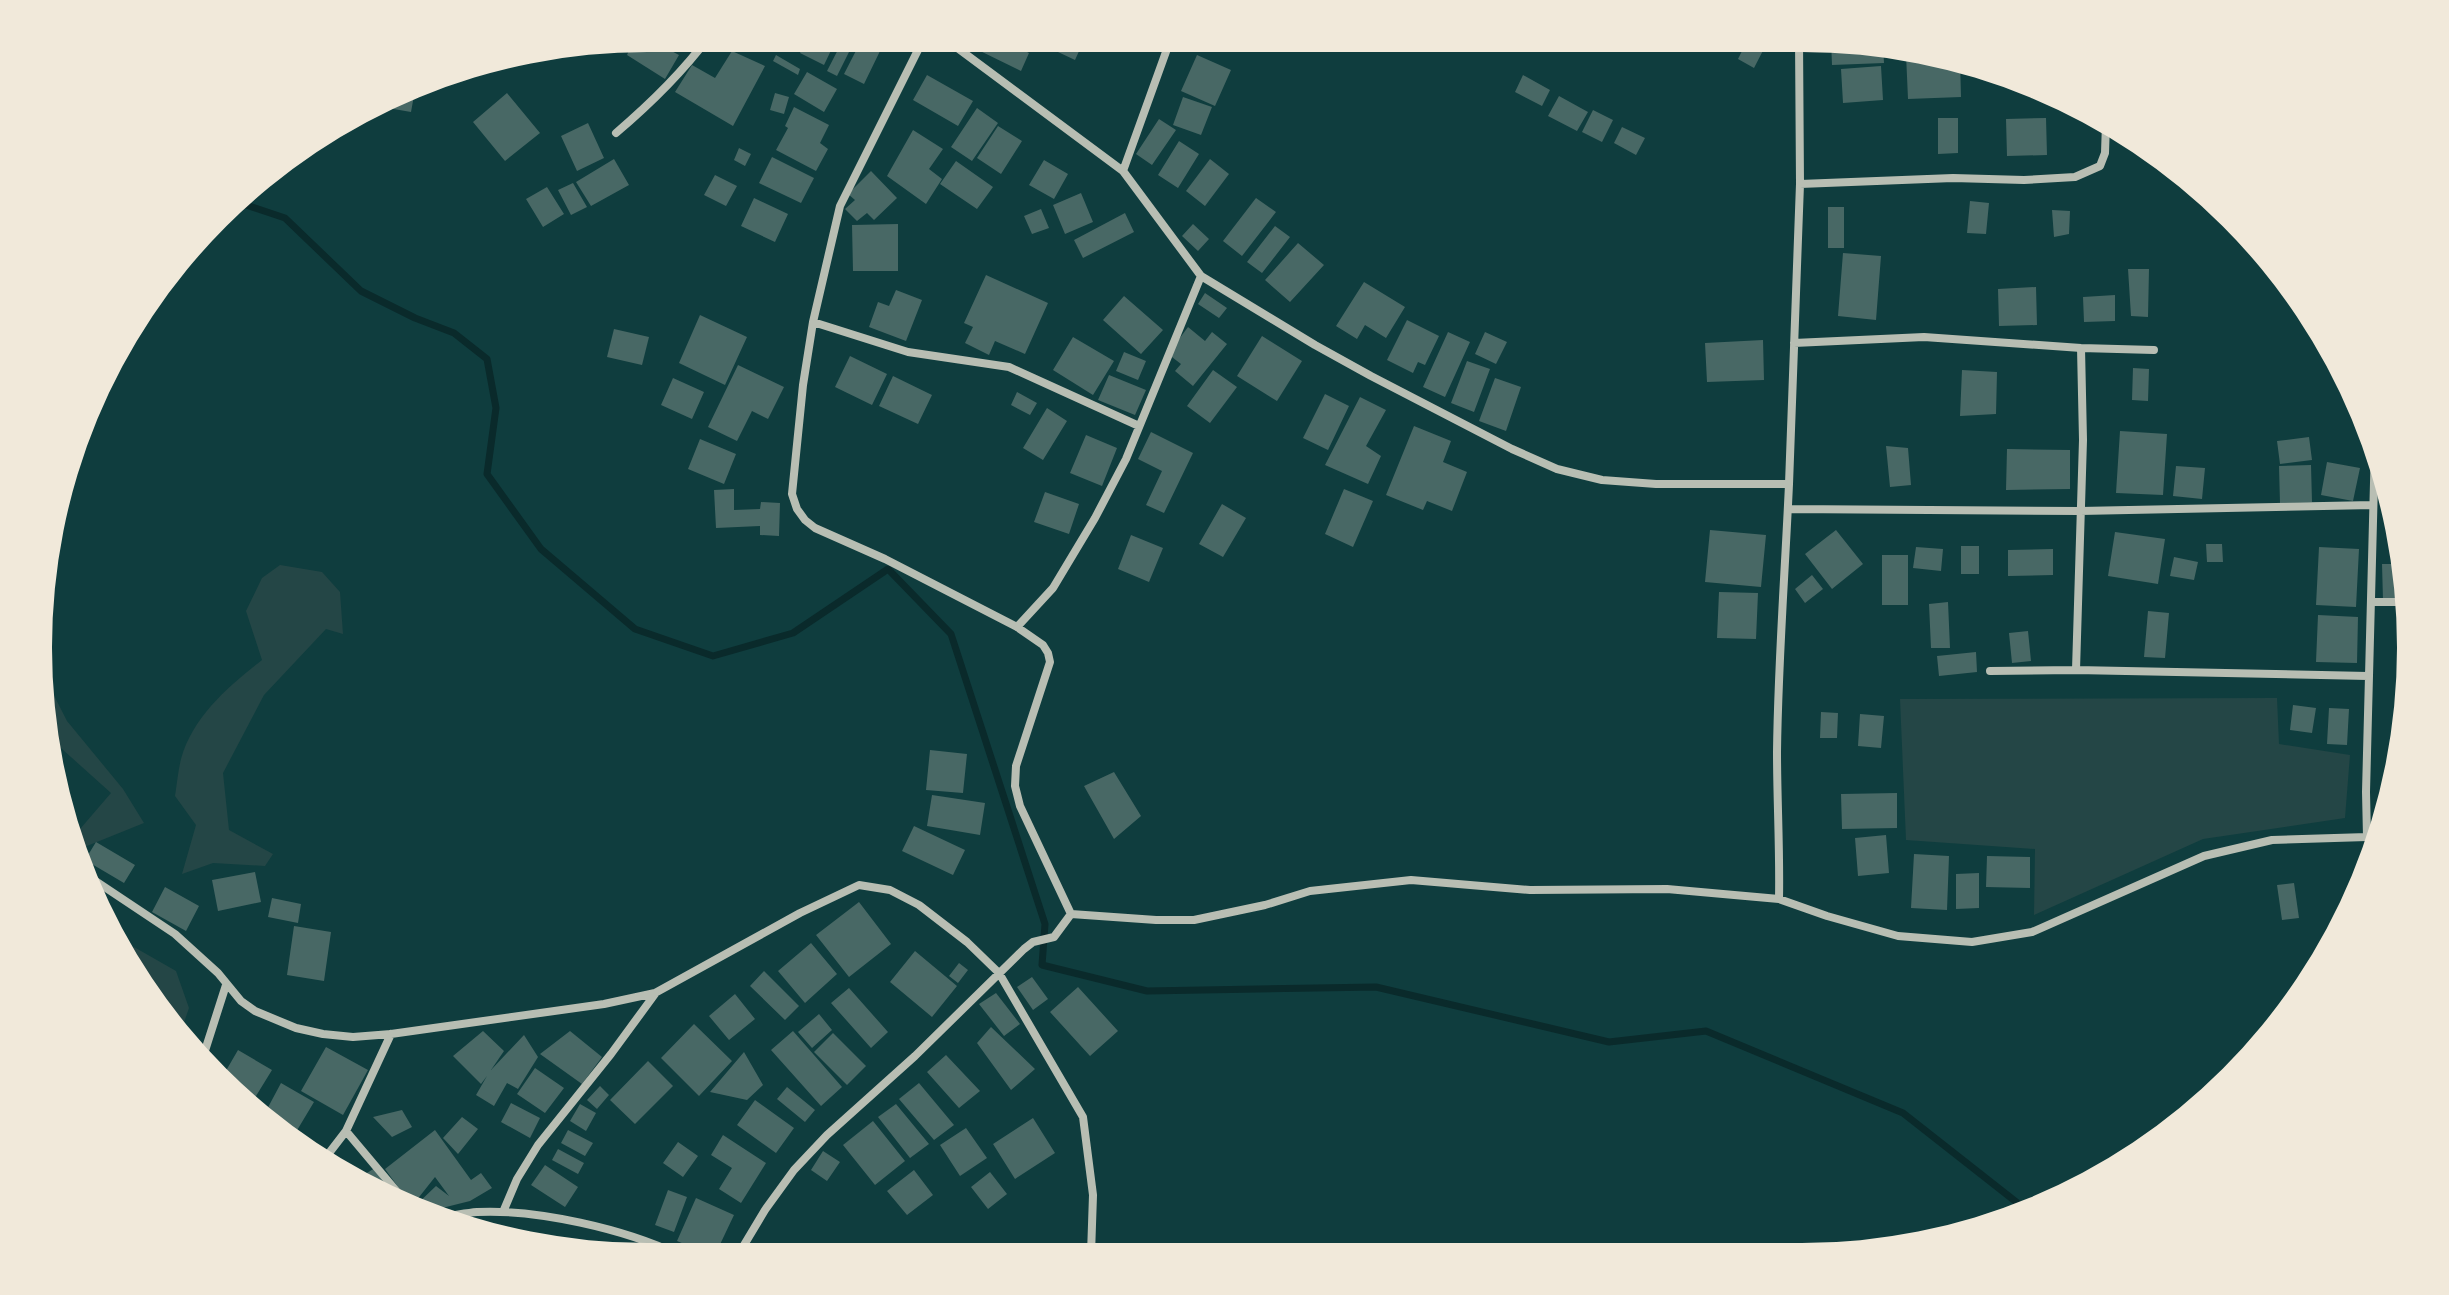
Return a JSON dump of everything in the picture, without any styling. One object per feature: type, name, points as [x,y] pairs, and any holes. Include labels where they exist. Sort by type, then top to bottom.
[{"type":"street","points":[[616,133],[651,103],[698,52]]},
{"type":"street","points":[[917,52],[840,206],[813,322],[792,494],[797,509],[815,528],[885,559],[1017,627],[1043,645],[1050,662],[1016,766],[1015,786],[1020,806],[1071,914]]},
{"type":"street","points":[[963,52],[1123,171],[1201,276],[1315,345],[1512,449],[1557,469],[1602,480],[1656,484],[1789,484]]},
{"type":"street","points":[[1123,171],[1166,52]]},
{"type":"street","points":[[1779,899],[1778,725],[1800,184],[1799,52]]},
{"type":"street","points":[[1800,184],[2075,177],[2100,166],[2105,153],[2106,136]]},
{"type":"street","points":[[1017,627],[1053,588],[1126,459],[1201,276]]},
{"type":"street","points":[[813,322],[908,352],[1009,367],[1139,426]]},
{"type":"street","points":[[1794,343],[1924,337],[2154,350]]},
{"type":"street","points":[[2076,670],[2083,440],[2081,348]]},
{"type":"street","points":[[2367,833],[2374,483]]},
{"type":"street","points":[[1788,509],[2080,511],[2373,505]]},
{"type":"street","points":[[2371,602],[2395,602]]},
{"type":"street","points":[[1990,671],[2368,676]]},
{"type":"street","points":[[1071,914],[1194,920],[1265,905],[1310,891],[1411,880],[1530,890],[1667,889],[1779,899],[1898,936],[1972,942],[2032,932],[2204,856],[2272,840],[2366,837]]},
{"type":"street","points":[[101,885],[175,934],[202,957],[241,1001],[255,1011],[296,1028],[353,1037],[604,1004],[655,993],[800,913],[859,885],[890,890],[919,905],[967,942],[999,973],[1083,1117],[1093,1195],[1091,1243]]},
{"type":"street","points":[[745,1243],[794,1170],[827,1135],[915,1056],[1033,942],[1054,937],[1071,914]]},
{"type":"street","points":[[206,1047],[226,985]]},
{"type":"street","points":[[503,1212],[522,1170],[538,1145],[655,993]]},
{"type":"street","points":[[330,1151],[346,1131],[391,1034]]},
{"type":"street","points":[[346,1131],[392,1185]]},
{"type":"street","points":[[464,1214],[503,1212],[573,1221],[648,1243]]},
{"type":"shaded area","points":[[280,565],[322,572],[340,592],[343,634],[326,629],[264,695],[223,773],[229,830],[273,854],[265,866],[213,863],[182,874],[196,825],[175,796],[181,759],[203,716],[225,691],[262,660],[246,611],[262,578]]},
{"type":"shaded area","points":[[54,695],[67,721],[123,789],[144,823],[87,846],[81,828],[111,793],[60,748]]},
{"type":"shaded area","points":[[2277,698],[2279,744],[2350,755],[2345,818],[2203,839],[2034,915],[2035,849],[1906,840],[1900,699]]},
{"type":"shaded area","points":[[133,947],[176,971],[189,1008],[184,1021],[152,978]]},
{"type":"building","points":[[673,52],[679,55],[665,79],[627,55],[628,53]]},
{"type":"building","points":[[731,52],[765,66],[733,126],[675,92],[692,65],[715,78]]},
{"type":"building","points":[[800,52],[830,52],[824,65]]},
{"type":"building","points":[[837,52],[849,52],[837,76],[827,71]]},
{"type":"building","points":[[855,52],[880,52],[864,84],[844,74]]},
{"type":"building","points":[[982,52],[1027,52],[1021,71]]},
{"type":"building","points":[[1058,52],[1079,52],[1075,60]]},
{"type":"building","points":[[1742,52],[1762,52],[1754,68],[1738,59]]},
{"type":"building","points":[[1832,53],[1884,58],[1884,63],[1832,65]]},
{"type":"building","points":[[776,55],[800,69],[798,75],[773,61]]},
{"type":"building","points":[[1197,55],[1231,70],[1215,106],[1181,91]]},
{"type":"building","points":[[1906,61],[1960,73],[1961,97],[1908,99]]},
{"type":"building","points":[[1881,66],[1883,100],[1843,103],[1841,69]]},
{"type":"building","points":[[807,72],[837,89],[824,112],[794,94]]},
{"type":"building","points":[[927,75],[973,101],[958,126],[913,100]]},
{"type":"building","points":[[1523,75],[1550,90],[1542,106],[1515,92]]},
{"type":"building","points":[[507,93],[540,133],[505,161],[473,122]]},
{"type":"building","points":[[775,93],[789,97],[784,114],[770,110]]},
{"type":"building","points":[[1559,96],[1588,112],[1577,131],[1548,116]]},
{"type":"building","points":[[1183,97],[1212,107],[1201,135],[1173,125]]},
{"type":"building","points":[[413,100],[411,112],[393,109]]},
{"type":"building","points":[[794,107],[829,125],[820,143],[828,149],[816,171],[776,150],[788,128],[785,126]]},
{"type":"building","points":[[977,108],[998,123],[972,161],[951,147]]},
{"type":"building","points":[[1593,110],[1613,120],[1602,142],[1582,132]]},
{"type":"building","points":[[1938,118],[1958,118],[1958,153],[1938,154]]},
{"type":"building","points":[[2046,118],[2047,155],[2007,156],[2006,119]]},
{"type":"building","points":[[1159,119],[1176,130],[1152,165],[1136,154]]},
{"type":"building","points":[[588,123],[604,158],[577,171],[561,136]]},
{"type":"building","points":[[998,126],[1022,141],[1001,174],[977,158]]},
{"type":"building","points":[[1622,127],[1645,138],[1636,155],[1614,143]]},
{"type":"building","points":[[913,130],[943,149],[929,169],[942,179],[926,204],[887,176]]},
{"type":"building","points":[[1179,141],[1199,154],[1178,188],[1158,175]]},
{"type":"building","points":[[739,148],[751,154],[745,166],[734,160]]},
{"type":"building","points":[[772,157],[814,178],[801,203],[759,183]]},
{"type":"building","points":[[614,159],[629,185],[591,206],[576,182]]},
{"type":"building","points":[[1210,159],[1229,174],[1205,206],[1186,191]]},
{"type":"building","points":[[1044,160],[1068,174],[1054,199],[1029,185]]},
{"type":"building","points":[[956,161],[993,187],[977,209],[940,184]]},
{"type":"building","points":[[871,171],[897,198],[874,220],[867,213],[857,221],[845,209],[855,200],[848,194]]},
{"type":"building","points":[[715,175],[737,186],[726,206],[704,195]]},
{"type":"building","points":[[573,183],[587,207],[571,215],[558,190]]},
{"type":"building","points":[[547,187],[564,214],[543,227],[526,199]]},
{"type":"building","points":[[1081,193],[1093,222],[1065,234],[1053,205]]},
{"type":"building","points":[[754,198],[788,214],[775,242],[741,226]]},
{"type":"building","points":[[1256,198],[1276,212],[1242,256],[1223,241]]},
{"type":"building","points":[[1970,201],[1989,203],[1986,234],[1967,233]]},
{"type":"building","points":[[1828,207],[1844,207],[1844,248],[1828,248]]},
{"type":"building","points":[[1041,209],[1049,228],[1032,234],[1024,216]]},
{"type":"building","points":[[2052,210],[2070,211],[2069,234],[2054,237]]},
{"type":"building","points":[[1125,213],[1134,232],[1083,258],[1074,240]]},
{"type":"building","points":[[898,224],[898,271],[853,271],[852,225]]},
{"type":"building","points":[[1193,224],[1209,239],[1198,251],[1182,236]]},
{"type":"building","points":[[1275,226],[1290,237],[1262,273],[1247,262]]},
{"type":"building","points":[[1298,243],[1324,265],[1290,302],[1265,280]]},
{"type":"building","points":[[1843,253],[1881,256],[1876,320],[1838,316]]},
{"type":"building","points":[[2128,269],[2149,269],[2148,317],[2131,316]]},
{"type":"building","points":[[986,275],[1048,303],[1025,354],[995,341],[989,355],[965,343],[973,327],[964,323]]},
{"type":"building","points":[[1364,282],[1405,307],[1386,338],[1365,325],[1357,339],[1336,326]]},
{"type":"building","points":[[2036,287],[2037,325],[1999,326],[1998,289]]},
{"type":"building","points":[[896,290],[922,300],[906,341],[869,327],[878,302],[889,306]]},
{"type":"building","points":[[1205,293],[1227,308],[1219,318],[1198,304]]},
{"type":"building","points":[[2115,295],[2115,321],[2084,322],[2083,297]]},
{"type":"building","points":[[1124,296],[1163,330],[1141,354],[1103,320]]},
{"type":"building","points":[[700,315],[747,337],[725,385],[679,363]]},
{"type":"building","points":[[1407,320],[1439,336],[1425,365],[1418,362],[1413,373],[1387,360]]},
{"type":"building","points":[[1188,327],[1205,341],[1212,332],[1227,344],[1193,386],[1175,371],[1181,364],[1168,354]]},
{"type":"building","points":[[614,329],[649,337],[642,365],[607,357]]},
{"type":"building","points":[[1448,332],[1470,342],[1445,397],[1423,387]]},
{"type":"building","points":[[1485,332],[1507,342],[1496,364],[1475,354]]},
{"type":"building","points":[[1262,336],[1302,361],[1277,401],[1237,376]]},
{"type":"building","points":[[1073,337],[1114,361],[1093,395],[1053,370]]},
{"type":"building","points":[[1763,340],[1764,380],[1707,382],[1705,343]]},
{"type":"building","points":[[1124,352],[1146,361],[1138,380],[1116,371]]},
{"type":"building","points":[[850,356],[887,374],[872,405],[835,387]]},
{"type":"building","points":[[1467,361],[1490,369],[1474,412],[1451,403]]},
{"type":"building","points":[[738,365],[784,387],[768,419],[752,411],[737,441],[708,427]]},
{"type":"building","points":[[2133,368],[2149,369],[2148,401],[2132,400]]},
{"type":"building","points":[[1213,370],[1237,387],[1210,423],[1187,406]]},
{"type":"building","points":[[1962,370],[1997,372],[1996,414],[1960,416]]},
{"type":"building","points":[[1109,375],[1146,390],[1135,415],[1098,400]]},
{"type":"building","points":[[893,376],[932,395],[918,424],[879,406]]},
{"type":"building","points":[[673,378],[704,392],[692,419],[661,405]]},
{"type":"building","points":[[1495,378],[1521,387],[1506,431],[1479,421]]},
{"type":"building","points":[[1017,392],[1037,403],[1030,415],[1011,405]]},
{"type":"building","points":[[1325,394],[1349,406],[1328,450],[1303,438]]},
{"type":"building","points":[[1360,397],[1386,410],[1366,446],[1381,456],[1368,484],[1325,465]]},
{"type":"building","points":[[1047,408],[1067,421],[1043,460],[1023,448]]},
{"type":"building","points":[[1414,426],[1451,441],[1443,462],[1467,472],[1452,511],[1427,501],[1423,510],[1386,495]]},
{"type":"building","points":[[2120,431],[2167,434],[2163,495],[2116,493]]},
{"type":"building","points":[[1151,432],[1193,453],[1164,513],[1146,505],[1162,471],[1138,459]]},
{"type":"building","points":[[1086,435],[1117,448],[1102,486],[1070,473]]},
{"type":"building","points":[[2309,437],[2312,460],[2280,464],[2277,441]]},
{"type":"building","points":[[700,439],[736,454],[724,484],[688,469]]},
{"type":"building","points":[[1886,446],[1908,448],[1911,485],[1890,487]]},
{"type":"building","points":[[2007,449],[2070,450],[2070,489],[2006,490]]},
{"type":"building","points":[[2327,462],[2360,468],[2353,501],[2321,495]]},
{"type":"building","points":[[2311,465],[2312,502],[2280,503],[2279,466]]},
{"type":"building","points":[[2176,466],[2205,468],[2202,499],[2173,496]]},
{"type":"building","points":[[734,489],[734,510],[760,509],[761,502],[780,503],[779,536],[760,535],[760,526],[716,528],[714,490]]},
{"type":"building","points":[[1344,489],[1373,501],[1353,547],[1325,534]]},
{"type":"building","points":[[1045,492],[1079,504],[1069,534],[1034,522]]},
{"type":"building","points":[[1222,504],[1246,518],[1223,557],[1199,544]]},
{"type":"building","points":[[1710,530],[1766,535],[1761,587],[1705,582]]},
{"type":"building","points":[[1836,530],[1863,564],[1832,589],[1805,554]]},
{"type":"building","points":[[2115,532],[2165,539],[2158,584],[2108,576]]},
{"type":"building","points":[[1131,535],[1163,548],[1149,582],[1118,569]]},
{"type":"building","points":[[2206,544],[2222,544],[2223,562],[2207,562]]},
{"type":"building","points":[[1961,546],[1979,546],[1979,574],[1961,574]]},
{"type":"building","points":[[1916,547],[1943,549],[1941,571],[1913,568]]},
{"type":"building","points":[[2319,547],[2359,549],[2356,607],[2316,605]]},
{"type":"building","points":[[2053,549],[2053,575],[2008,576],[2008,550]]},
{"type":"building","points":[[1882,555],[1908,555],[1908,605],[1882,605]]},
{"type":"building","points":[[2174,557],[2198,562],[2194,580],[2170,576]]},
{"type":"building","points":[[2382,564],[2391,564],[2395,599],[2383,600]]},
{"type":"building","points":[[1812,575],[1823,589],[1805,603],[1795,589]]},
{"type":"building","points":[[1719,592],[1758,593],[1756,639],[1717,638]]},
{"type":"building","points":[[1948,602],[1950,648],[1931,648],[1929,604]]},
{"type":"building","points":[[2148,611],[2169,613],[2165,658],[2144,657]]},
{"type":"building","points":[[2318,615],[2358,617],[2357,663],[2316,662]]},
{"type":"building","points":[[2028,631],[2031,661],[2012,663],[2009,633]]},
{"type":"building","points":[[1976,652],[1977,672],[1939,676],[1937,656]]},
{"type":"building","points":[[2293,705],[2316,708],[2312,733],[2290,730]]},
{"type":"building","points":[[2329,708],[2349,709],[2347,745],[2327,744]]},
{"type":"building","points":[[1821,712],[1838,713],[1837,738],[1820,738]]},
{"type":"building","points":[[1860,714],[1884,716],[1881,748],[1858,746]]},
{"type":"building","points":[[930,750],[967,754],[963,793],[926,790]]},
{"type":"building","points":[[1114,772],[1141,816],[1114,839],[1084,786]]},
{"type":"building","points":[[1897,793],[1897,828],[1842,829],[1841,794]]},
{"type":"building","points":[[932,795],[985,803],[980,835],[927,826]]},
{"type":"building","points":[[914,826],[965,850],[953,875],[902,851]]},
{"type":"building","points":[[1886,835],[1889,873],[1858,876],[1855,838]]},
{"type":"building","points":[[96,842],[135,865],[124,883],[93,865],[89,853]]},
{"type":"building","points":[[1914,854],[1949,856],[1947,910],[1911,908]]},
{"type":"building","points":[[1987,856],[2030,857],[2030,888],[1986,887]]},
{"type":"building","points":[[255,872],[261,902],[218,911],[212,880]]},
{"type":"building","points":[[1979,873],[1979,908],[1956,909],[1956,874]]},
{"type":"building","points":[[2294,883],[2299,918],[2282,920],[2277,885]]},
{"type":"building","points":[[165,887],[199,906],[186,931],[152,912]]},
{"type":"building","points":[[272,898],[301,904],[298,923],[268,917]]},
{"type":"building","points":[[859,902],[891,944],[849,977],[816,935]]},
{"type":"building","points":[[294,926],[331,932],[324,981],[287,975]]},
{"type":"building","points":[[811,943],[837,974],[805,1003],[778,971]]},
{"type":"building","points":[[915,951],[957,986],[932,1017],[890,982]]},
{"type":"building","points":[[959,963],[968,970],[958,983],[949,976]]},
{"type":"building","points":[[764,971],[799,1006],[785,1020],[750,986]]},
{"type":"building","points":[[1032,977],[1048,999],[1033,1010],[1017,987]]},
{"type":"building","points":[[1078,987],[1118,1031],[1090,1056],[1050,1012]]},
{"type":"building","points":[[849,988],[888,1032],[871,1048],[831,1003]]},
{"type":"building","points":[[996,993],[1020,1024],[1004,1036],[979,1004]]},
{"type":"building","points":[[735,994],[755,1019],[729,1040],[709,1016]]},
{"type":"building","points":[[819,1014],[832,1030],[812,1048],[798,1032]]},
{"type":"building","points":[[694,1024],[732,1061],[699,1096],[661,1058]]},
{"type":"building","points":[[991,1027],[1035,1069],[1011,1090],[977,1043]]},
{"type":"building","points":[[483,1031],[504,1051],[491,1070],[524,1035],[538,1057],[518,1089],[507,1083],[494,1106],[476,1095],[487,1076],[481,1084],[453,1056]]},
{"type":"building","points":[[570,1031],[602,1057],[582,1084],[540,1054]]},
{"type":"building","points":[[793,1031],[842,1087],[821,1106],[771,1050]]},
{"type":"building","points":[[833,1033],[866,1066],[847,1085],[814,1052]]},
{"type":"building","points":[[326,1047],[368,1070],[343,1115],[301,1091]]},
{"type":"building","points":[[238,1050],[272,1070],[256,1096],[227,1070]]},
{"type":"building","points":[[744,1052],[763,1085],[747,1100],[710,1092]]},
{"type":"building","points":[[946,1055],[980,1091],[959,1108],[927,1072]]},
{"type":"building","points":[[648,1061],[673,1086],[635,1124],[610,1100]]},
{"type":"building","points":[[535,1068],[564,1088],[545,1113],[517,1094]]},
{"type":"building","points":[[281,1083],[314,1102],[298,1129],[269,1106]]},
{"type":"building","points":[[919,1083],[954,1125],[934,1140],[899,1099]]},
{"type":"building","points":[[600,1086],[609,1095],[597,1109],[587,1100]]},
{"type":"building","points":[[787,1087],[815,1110],[805,1122],[777,1099]]},
{"type":"building","points":[[755,1100],[794,1128],[776,1153],[737,1125]]},
{"type":"building","points":[[511,1103],[540,1118],[530,1138],[501,1122]]},
{"type":"building","points":[[580,1104],[596,1113],[586,1131],[570,1121]]},
{"type":"building","points":[[896,1104],[929,1144],[910,1158],[878,1117]]},
{"type":"building","points":[[402,1110],[412,1127],[392,1137],[373,1117]]},
{"type":"building","points":[[462,1117],[478,1129],[458,1154],[443,1138]]},
{"type":"building","points":[[1033,1118],[1055,1153],[1015,1179],[993,1144]]},
{"type":"building","points":[[873,1121],[905,1161],[875,1185],[843,1145]]},
{"type":"building","points":[[966,1128],[987,1158],[960,1176],[940,1145]]},
{"type":"building","points":[[435,1130],[471,1180],[481,1173],[492,1188],[470,1201],[445,1207],[422,1199],[436,1186],[449,1196],[435,1177],[419,1197],[400,1189],[385,1169]]},
{"type":"building","points":[[568,1130],[593,1143],[585,1156],[561,1143]]},
{"type":"building","points":[[723,1135],[766,1163],[741,1203],[719,1189],[732,1168],[711,1155]]},
{"type":"building","points":[[678,1142],[698,1156],[683,1177],[663,1163]]},
{"type":"building","points":[[558,1149],[584,1163],[578,1174],[552,1160]]},
{"type":"building","points":[[823,1151],[840,1162],[827,1181],[811,1170]]},
{"type":"building","points":[[545,1165],[578,1187],[565,1207],[531,1185]]},
{"type":"building","points":[[375,1168],[382,1181],[367,1173]]},
{"type":"building","points":[[914,1170],[933,1195],[907,1215],[887,1191]]},
{"type":"building","points":[[990,1172],[1007,1194],[988,1209],[971,1187]]},
{"type":"building","points":[[668,1190],[687,1197],[674,1232],[655,1225]]},
{"type":"building","points":[[696,1198],[734,1215],[721,1243],[677,1241]]},
{"type":"waterway","points":[[248,206],[285,218],[361,291],[454,333],[487,359],[496,408],[487,474],[541,549],[635,629],[713,656],[793,633],[888,569],[951,634],[1045,924],[1042,965],[1147,991],[1376,987],[1609,1042],[1706,1031],[1903,1113],[2017,1202]]}]
